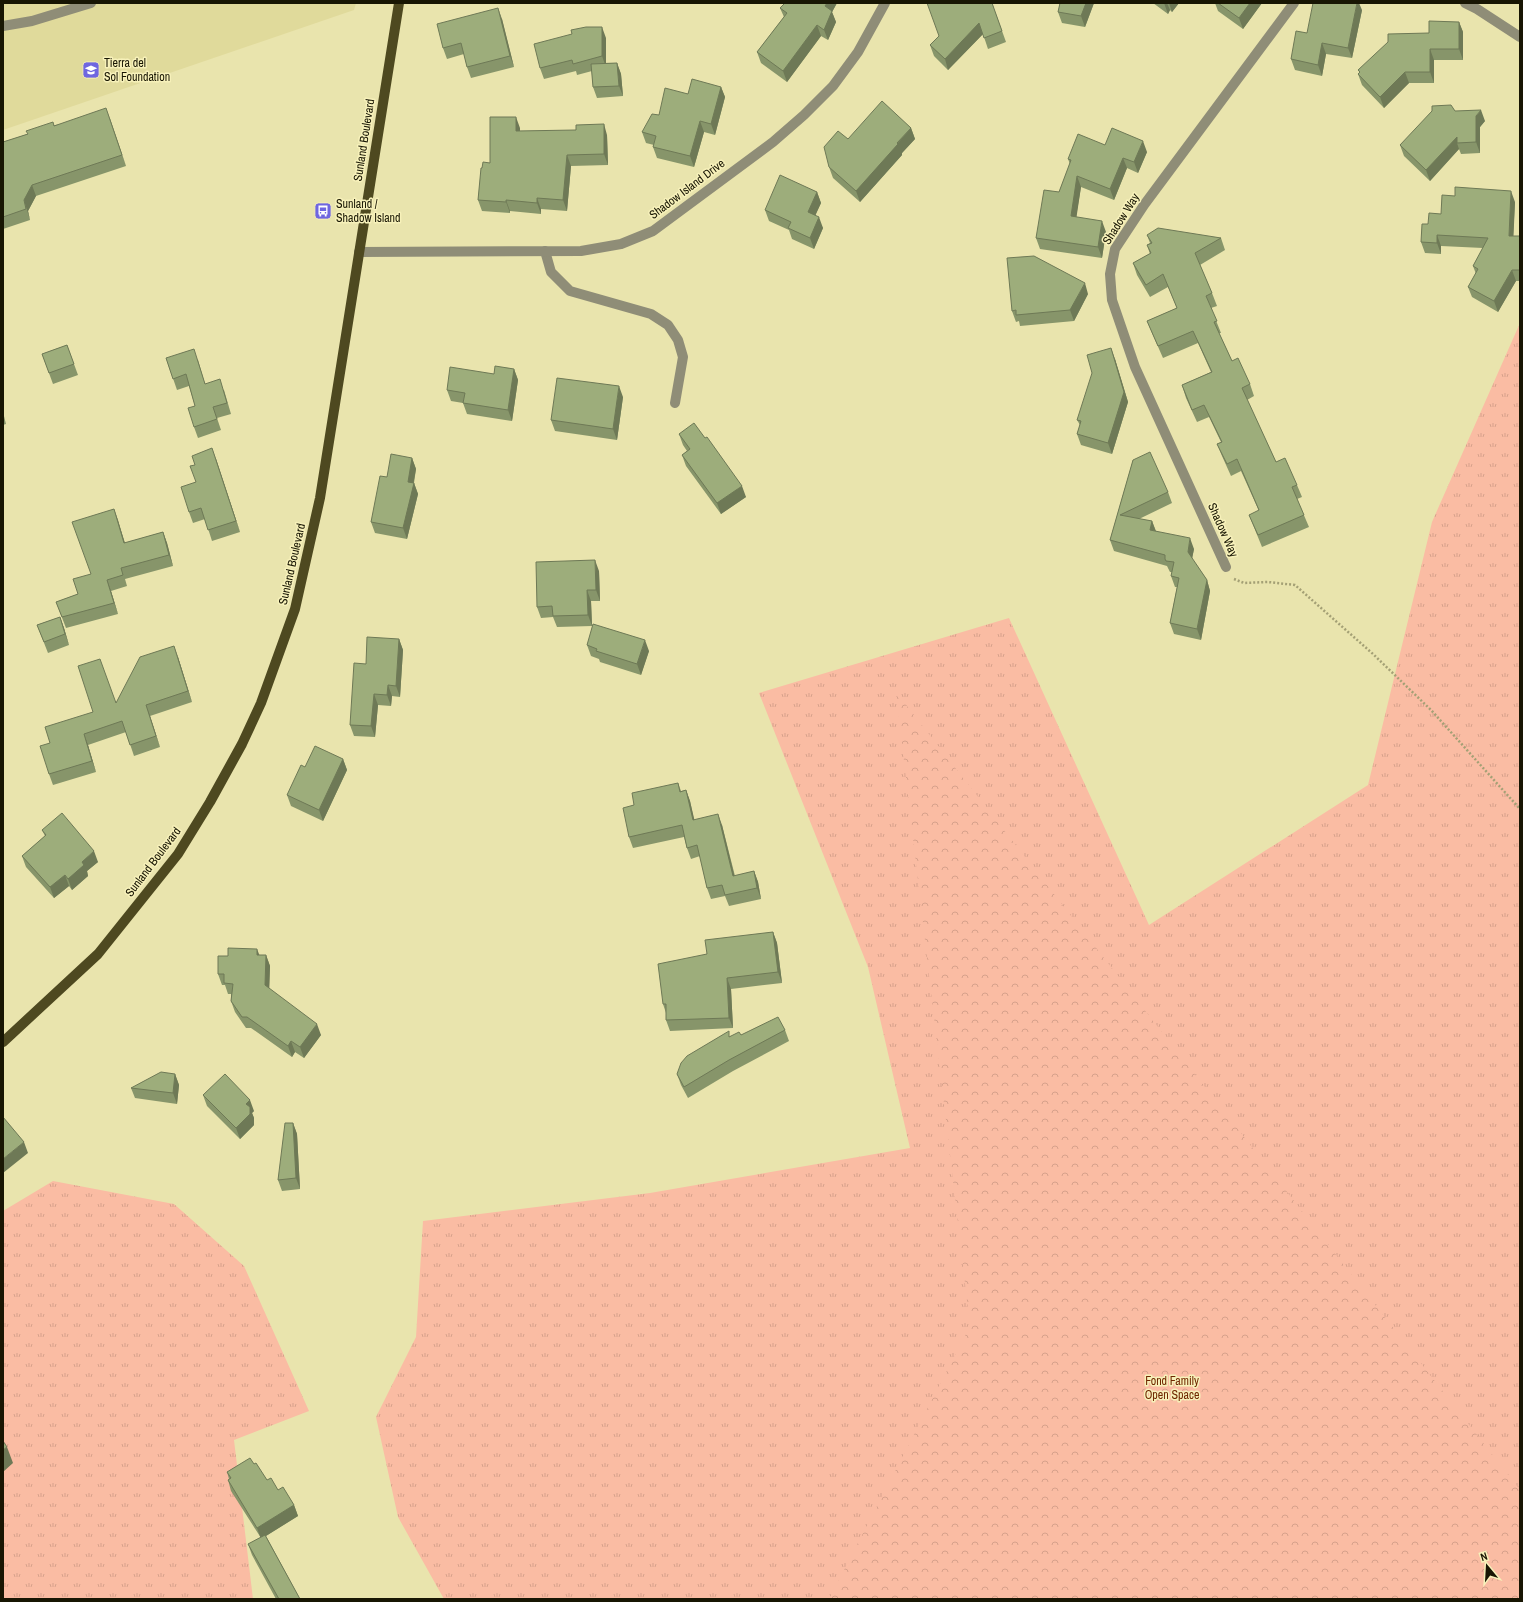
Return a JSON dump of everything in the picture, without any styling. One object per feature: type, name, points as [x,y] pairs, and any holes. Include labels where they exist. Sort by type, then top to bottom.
[{"type":"main road","name":"Sunland Boulevard","points":[[3,1042],[98,954],[178,854],[210,802],[242,744],[261,703],[295,609],[320,498],[358,252],[399,3]]},
{"type":"street","points":[[3,26],[32,21],[91,3]]},
{"type":"street","name":"Shadow Island Drive","points":[[358,252],[581,251],[621,244],[653,231],[773,142],[804,115],[833,86],[858,52],[885,3]]},
{"type":"street","name":"Shadow Way","points":[[1226,567],[1135,367],[1112,300],[1110,274],[1116,249],[1144,205],[1294,3]]},
{"type":"street","points":[[1465,3],[1477,8],[1520,37]]},
{"type":"street","points":[[545,251],[551,272],[570,291],[651,314],[668,325],[678,340],[683,357],[675,403]]},
{"type":"path","points":[[1226,567],[1236,581],[1244,583],[1268,582],[1295,585],[1373,654],[1431,710],[1520,809]]},
{"type":"shaded area","name":"Tierra del Sol Foundation","points":[[3,3],[356,3],[354,10],[3,130]]},
{"type":"green space","points":[[1520,323],[1520,1599],[444,1599],[398,1517],[376,1417],[416,1337],[423,1221],[650,1193],[910,1148],[868,967],[759,693],[1009,618],[1149,925],[1368,785],[1432,522]]},
{"type":"green space","name":"Fond Family Open Space","points":[[896,692],[1520,1490],[1520,1599],[829,1599],[970,1326]]},
{"type":"green space","points":[[53,1181],[174,1204],[244,1266],[309,1411],[234,1440],[253,1599],[3,1599],[3,1211]]},
{"type":"building","points":[[785,3],[827,3],[825,6],[832,11],[824,30],[817,25],[783,71],[757,52],[787,13],[780,8]]},
{"type":"building","points":[[927,3],[992,3],[1002,31],[984,38],[979,23],[945,59],[930,45],[939,36]]},
{"type":"building","points":[[1060,3],[1086,3],[1081,16],[1058,12]]},
{"type":"building","points":[[1218,3],[1250,3],[1239,18]]},
{"type":"building","points":[[1313,3],[1357,3],[1348,48],[1322,43],[1318,65],[1291,59],[1296,31],[1307,33]]},
{"type":"building","points":[[498,8],[510,56],[467,67],[461,43],[443,48],[437,24]]},
{"type":"building","points":[[1429,21],[1459,22],[1459,49],[1430,49],[1430,72],[1405,72],[1380,97],[1358,74],[1360,72],[1358,70],[1388,42],[1388,34],[1429,33]]},
{"type":"building","points":[[586,27],[602,27],[602,56],[573,64],[572,60],[540,68],[534,44],[572,34],[571,30]]},
{"type":"building","points":[[617,63],[619,86],[593,87],[591,64]]},
{"type":"building","points":[[692,79],[721,87],[711,124],[700,121],[690,156],[653,147],[656,136],[642,132],[652,114],[659,115],[665,88],[688,94]]},
{"type":"building","points":[[882,101],[911,128],[856,191],[829,167],[824,147],[838,131],[848,139]]},
{"type":"building","points":[[1451,105],[1455,111],[1481,110],[1476,116],[1476,142],[1457,143],[1457,137],[1426,170],[1400,145],[1432,111],[1432,106]]},
{"type":"building","points":[[106,108],[122,155],[32,185],[24,200],[26,209],[3,217],[3,142],[28,134],[26,131],[53,122],[54,126]]},
{"type":"building","points":[[490,117],[516,117],[516,131],[576,130],[576,125],[604,124],[604,154],[567,155],[563,200],[537,198],[537,203],[506,200],[506,202],[478,200],[481,168],[483,162],[490,163]]},
{"type":"building","points":[[1112,128],[1143,141],[1134,162],[1123,158],[1110,189],[1077,176],[1071,216],[1102,221],[1098,247],[1036,238],[1044,190],[1059,192],[1071,160],[1068,159],[1078,134],[1105,145]]},
{"type":"building","points":[[780,175],[817,192],[808,212],[819,217],[810,238],[788,228],[791,222],[765,210]]},
{"type":"building","points":[[1455,187],[1511,191],[1509,236],[1520,236],[1520,270],[1512,270],[1494,301],[1468,287],[1478,269],[1473,266],[1488,238],[1437,235],[1437,243],[1421,242],[1422,224],[1428,224],[1429,213],[1441,214],[1442,195],[1455,196]]},
{"type":"building","points":[[1158,228],[1221,238],[1195,253],[1212,293],[1206,296],[1217,321],[1214,322],[1232,361],[1238,358],[1250,384],[1242,388],[1276,462],[1285,458],[1297,485],[1292,487],[1304,515],[1258,535],[1249,515],[1259,510],[1237,459],[1227,464],[1217,444],[1222,442],[1204,405],[1192,410],[1182,385],[1212,372],[1193,331],[1158,346],[1147,321],[1177,308],[1163,274],[1146,285],[1133,263],[1151,253],[1147,245],[1152,243],[1147,235]]},
{"type":"building","points":[[1034,256],[1085,283],[1070,310],[1016,315],[1016,310],[1012,311],[1007,258]]},
{"type":"building","points":[[67,345],[74,364],[49,373],[42,354]]},
{"type":"building","points":[[1111,348],[1124,392],[1108,443],[1077,434],[1081,421],[1077,420],[1092,373],[1087,355]]},
{"type":"building","points":[[194,349],[205,384],[220,379],[227,403],[213,407],[217,419],[194,427],[188,408],[195,406],[186,374],[173,379],[166,358]]},
{"type":"building","points":[[495,366],[514,369],[508,410],[463,403],[465,393],[447,390],[450,367],[494,374]]},
{"type":"building","points":[[557,378],[619,386],[613,429],[551,420]]},
{"type":"building","points":[[694,423],[705,438],[707,437],[742,486],[717,503],[682,455],[690,449],[679,434]]},
{"type":"building","points":[[212,448],[236,521],[208,530],[201,508],[189,512],[181,487],[196,482],[190,466],[195,465],[192,456]]},
{"type":"building","points":[[1150,452],[1168,492],[1120,515],[1152,521],[1150,530],[1190,538],[1188,552],[1207,580],[1197,629],[1170,623],[1179,578],[1171,576],[1174,562],[1166,561],[1165,555],[1110,540],[1133,460]]},
{"type":"building","points":[[391,454],[412,458],[408,482],[414,483],[403,528],[371,522],[380,476],[387,477]]},
{"type":"building","points":[[114,509],[124,543],[163,532],[169,555],[121,568],[123,575],[107,580],[114,603],[62,617],[56,602],[78,594],[73,579],[91,574],[72,522]]},
{"type":"building","points":[[595,560],[596,590],[587,590],[588,615],[553,616],[552,606],[537,607],[536,562]]},
{"type":"building","points":[[60,617],[65,634],[44,642],[37,625]]},
{"type":"building","points":[[593,624],[645,640],[637,664],[596,651],[597,649],[587,645]]},
{"type":"building","points":[[367,637],[399,639],[396,686],[388,685],[387,695],[374,694],[371,726],[350,725],[354,663],[366,664]]},
{"type":"building","points":[[174,646],[188,691],[146,705],[156,736],[130,745],[122,721],[84,734],[92,761],[49,774],[40,746],[50,743],[45,727],[93,712],[78,666],[100,659],[116,703],[140,657]]},
{"type":"building","points":[[315,746],[343,759],[319,810],[287,795],[301,765],[305,767]]},
{"type":"building","points":[[678,783],[680,792],[686,790],[693,820],[718,814],[733,876],[754,871],[757,888],[725,895],[722,885],[707,888],[697,845],[687,848],[682,825],[629,837],[623,808],[634,805],[632,793]]},
{"type":"building","points":[[62,813],[94,851],[82,862],[84,865],[68,879],[65,875],[50,887],[22,856],[46,835],[42,830]]},
{"type":"building","points":[[773,932],[778,972],[727,978],[729,1018],[666,1020],[666,1004],[663,1004],[658,964],[707,954],[705,940]]},
{"type":"building","points":[[228,948],[257,949],[257,955],[266,955],[265,985],[317,1024],[300,1047],[291,1041],[288,1046],[247,1017],[242,1017],[231,1001],[233,984],[224,983],[224,974],[218,974],[218,956],[228,956]]},
{"type":"building","points":[[778,1017],[785,1030],[729,1060],[684,1087],[677,1074],[681,1063],[687,1056],[729,1031],[729,1037],[739,1032],[741,1035]]},
{"type":"building","points":[[161,1072],[175,1074],[173,1093],[131,1088]]},
{"type":"building","points":[[225,1074],[250,1100],[246,1104],[250,1107],[250,1114],[236,1128],[203,1095]]},
{"type":"building","points":[[3,1117],[24,1142],[3,1159]]},
{"type":"building","points":[[285,1123],[293,1123],[296,1178],[278,1180]]},
{"type":"building","points":[[3,1441],[7,1447],[3,1450]]},
{"type":"building","points":[[250,1458],[254,1464],[256,1463],[267,1480],[271,1478],[278,1490],[283,1487],[294,1505],[257,1528],[228,1480],[231,1478],[227,1472]]},
{"type":"building","points":[[265,1535],[300,1599],[279,1599],[248,1544]]},
{"type":"place","name":"Tierra del Sol Foundation","points":[[91,70]]},
{"type":"place","name":"Sunland / Shadow Island","points":[[323,211]]}]
